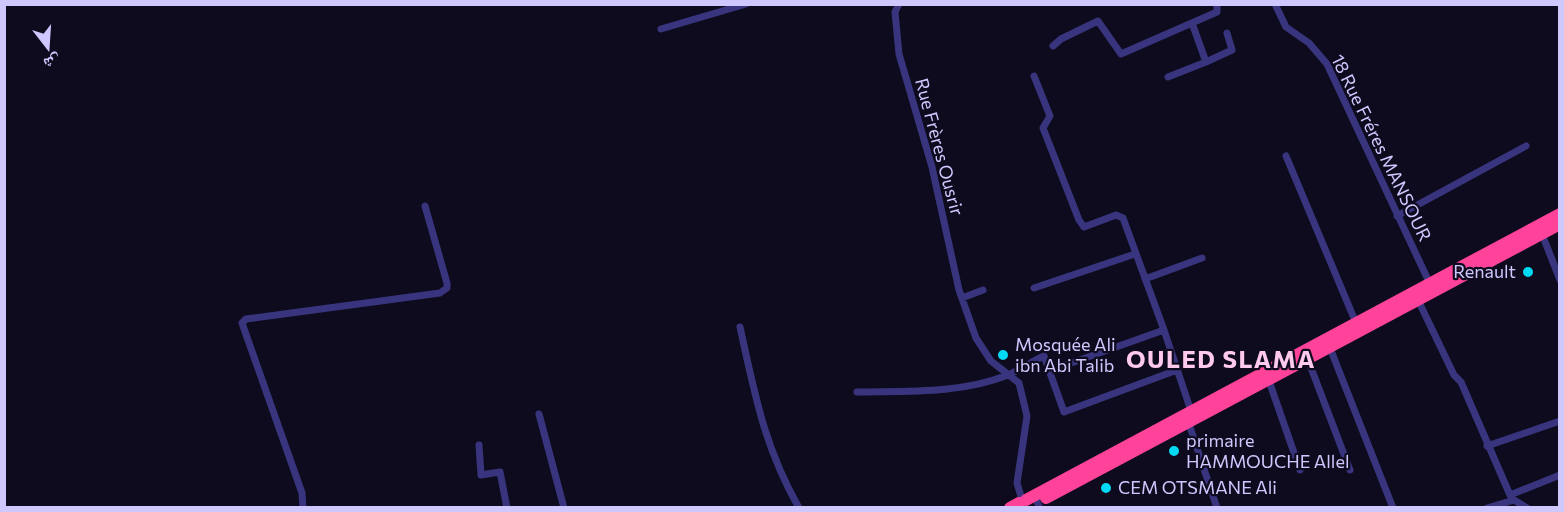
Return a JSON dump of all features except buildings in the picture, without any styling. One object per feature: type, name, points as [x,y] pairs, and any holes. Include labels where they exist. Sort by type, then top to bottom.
[{"type":"highway","points":[[1026,505],[1190,417],[1356,323],[1560,214]]},
{"type":"highway","points":[[1190,417],[1269,381],[1560,224]]},
{"type":"street","name":"Rue Frères Ousrir","points":[[899,4],[895,12],[899,54],[932,167],[962,298],[976,338],[991,361],[1019,383],[1027,416],[1017,483],[1026,505]]},
{"type":"street","points":[[1053,46],[1061,39],[1098,21],[1121,54],[1217,12],[1217,4]]},
{"type":"street","name":"18 Rue Fréres MANSOUR","points":[[1275,4],[1286,27],[1309,43],[1327,64],[1430,284]]},
{"type":"street","points":[[661,29],[741,5]]},
{"type":"street","points":[[1192,23],[1206,62]]},
{"type":"street","points":[[1168,77],[1232,50],[1227,33]]},
{"type":"street","points":[[1034,76],[1050,116],[1043,128],[1079,220],[1084,227],[1116,215],[1123,218],[1164,330],[1217,507]]},
{"type":"street","points":[[1397,216],[1526,146]]},
{"type":"street","points":[[1286,156],[1356,323]]},
{"type":"street","points":[[303,507],[302,493],[242,323],[246,319],[440,292],[447,288],[425,206]]},
{"type":"street","points":[[1542,234],[1560,280]]},
{"type":"street","points":[[1034,288],[1135,254]]},
{"type":"street","points":[[1145,279],[1202,258]]},
{"type":"street","points":[[962,298],[983,290]]},
{"type":"street","points":[[1418,300],[1454,375],[1461,382],[1510,495],[1560,474]]},
{"type":"street","points":[[740,327],[759,417],[774,458],[799,507]]},
{"type":"street","points":[[1057,368],[1164,330]]},
{"type":"street","points":[[1330,348],[1393,507]]},
{"type":"street","points":[[857,392],[945,391],[1009,375],[1025,364],[1044,356],[1064,412],[1177,370]]},
{"type":"street","points":[[1308,360],[1350,470]]},
{"type":"street","points":[[1269,381],[1300,470]]},
{"type":"street","points":[[539,414],[564,507]]},
{"type":"street","points":[[1487,446],[1560,421]]},
{"type":"street","points":[[478,444],[481,475],[500,472],[507,507]]},
{"type":"street","points":[[1487,507],[1514,500],[1527,507]]},
{"type":"place","name":"Renault","points":[[1528,272]]},
{"type":"place","name":"Mosquée Ali ibn Abi Talib","points":[[1003,355]]},
{"type":"place","name":"primaire HAMMOUCHE Allel","points":[[1174,451]]},
{"type":"place","name":"CEM OTSMANE Ali","points":[[1106,488]]},
{"type":"district","name":"OULED SLAMA","points":[[1221,360]]}]
